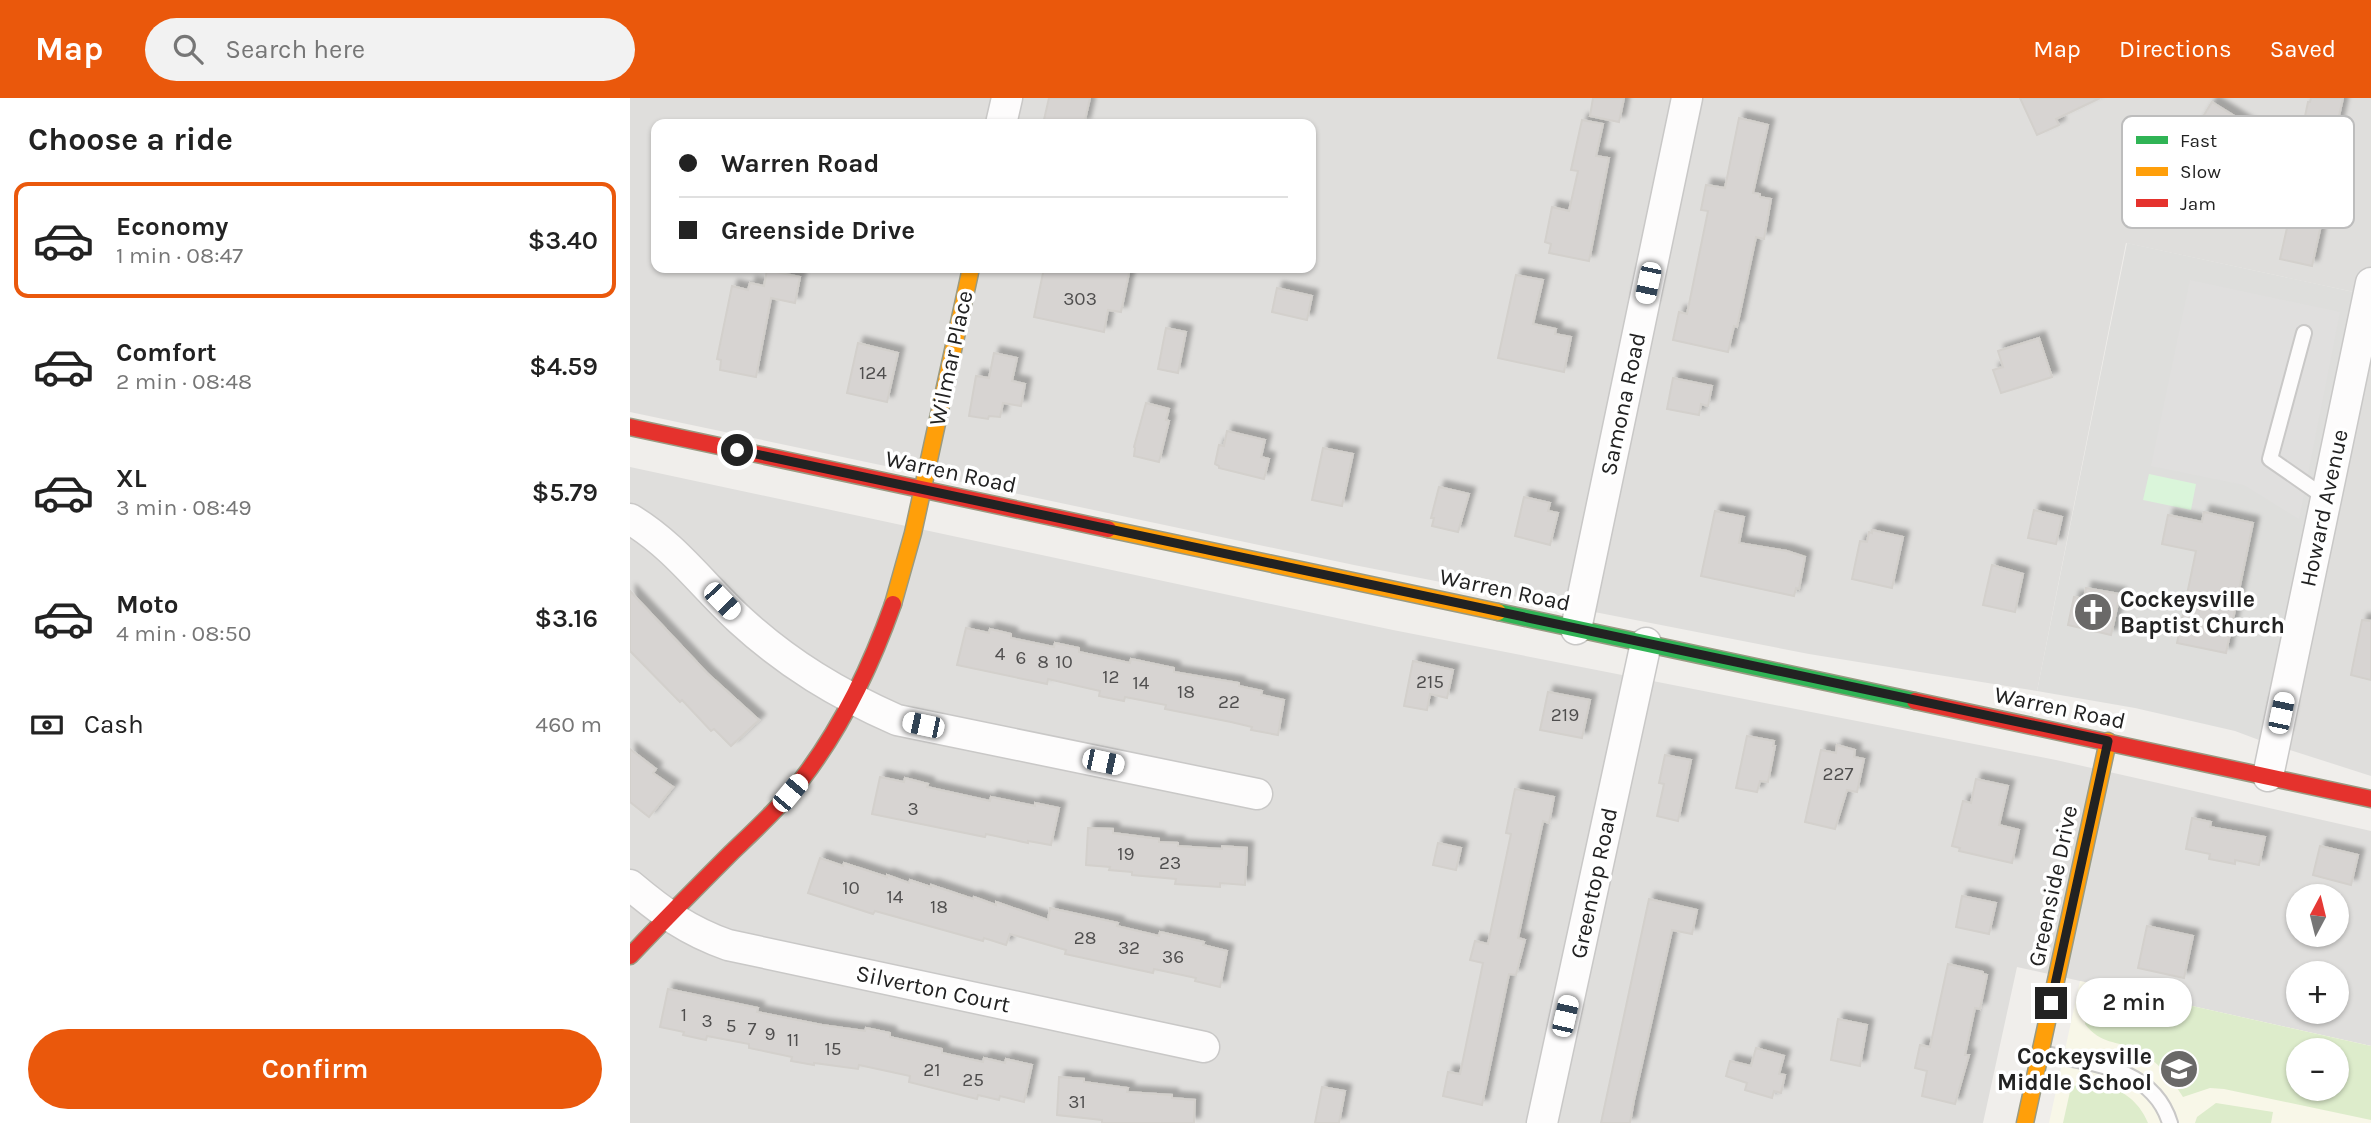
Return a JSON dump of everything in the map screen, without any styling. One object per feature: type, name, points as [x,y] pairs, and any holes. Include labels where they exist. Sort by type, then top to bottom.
[{"type":"street","points":[[1003,119],[1007,98]]},
{"type":"street","name":"Samona Road","points":[[1576,629],[1687,98]]},
{"type":"street","name":"Wilmar Place","points":[[630,956],[802,779],[852,700],[895,598],[923,489],[970,273]]},
{"type":"street","name":"Howard Avenue","points":[[2268,776],[2371,283]]},
{"type":"street","name":"Warren Road","points":[[630,427],[2371,799]]},
{"type":"street","points":[[630,519],[650,530],[689,566],[739,619],[791,662],[852,700],[897,720],[1257,794]]},
{"type":"street","name":"Greentop Road","points":[[1542,1123],[1647,643]]},
{"type":"street","name":"Greenside Drive","points":[[2025,1123],[2108,741]]},
{"type":"street","name":"Silverton Court","points":[[630,885],[667,916],[704,937],[728,945],[1204,1047]]},
{"type":"lane","points":[[2304,333],[2270,459],[2326,498]]},
{"type":"lane","points":[[2040,1053],[2130,1075],[2152,1090],[2167,1111],[2170,1123]]},
{"type":"shaded area","points":[[630,98],[2371,98],[2371,776],[2259,740],[2354,292],[2126,243],[2037,691],[1809,654],[1354,565],[630,412]]},
{"type":"shaded area","name":"Cockeysville Baptist Church","points":[[2127,243],[2354,292],[2259,740],[2235,731],[2135,708],[2037,691]]},
{"type":"shaded area","points":[[2190,280],[2340,312],[2299,519],[2244,485],[2151,466]]},
{"type":"shaded area","points":[[630,467],[1393,630],[2056,760],[2371,831],[2371,1046],[2349,1041],[2349,1038],[2335,1038],[2017,967],[1983,1123],[630,1123]]},
{"type":"shaded area","name":"Cockeysville Middle School","points":[[2080,981],[2335,1038],[2286,1038],[2286,1101],[2349,1101],[2349,1041],[2371,1046],[2371,1123],[2049,1123]]},
{"type":"green space","points":[[2149,474],[2196,484],[2191,510],[2143,500]]},
{"type":"green space","points":[[2094,984],[2335,1038],[2286,1038],[2286,1101],[2349,1101],[2349,1041],[2371,1046],[2371,1120],[2224,1089],[2210,1088],[2183,1097],[2169,1077],[2151,1059],[2137,1050],[2103,1039],[2085,1024]]},
{"type":"green space","points":[[2093,1083],[2111,1087],[2126,1095],[2139,1107],[2148,1123],[2063,1123],[2071,1087]]},
{"type":"green space","points":[[2216,1103],[2273,1112],[2271,1123],[2195,1123],[2197,1117]]},
{"type":"building","points":[[1049,98],[1090,98],[1085,119],[1044,119]]},
{"type":"building","points":[[1593,98],[1624,98],[1619,122],[1590,116]]},
{"type":"building","points":[[2020,98],[2100,98],[2056,119],[2059,125],[2037,135]]},
{"type":"building","points":[[2311,98],[2343,98],[2339,116],[2305,116]]},
{"type":"building","points":[[2212,102],[2235,116],[2203,116]]},
{"type":"building","points":[[1739,118],[1768,125],[1753,193],[1771,199],[1764,239],[1756,237],[1737,327],[1734,326],[1728,352],[1673,340],[1679,312],[1687,314],[1708,211],[1701,210],[1706,185],[1725,188]]},
{"type":"building","points":[[1582,120],[1603,124],[1596,156],[1609,158],[1589,261],[1549,253],[1551,244],[1545,242],[1552,207],[1569,211],[1578,171],[1571,170]]},
{"type":"building","points":[[2287,228],[2320,228],[2312,266],[2280,259]]},
{"type":"building","points":[[766,273],[800,277],[795,303],[771,298],[756,377],[720,370],[721,360],[717,359],[732,286],[748,290],[750,283],[764,286]]},
{"type":"building","points":[[1043,273],[1129,273],[1121,312],[1108,310],[1104,332],[1034,317]]},
{"type":"building","points":[[1516,275],[1543,280],[1533,324],[1556,329],[1555,334],[1571,337],[1564,372],[1498,358]]},
{"type":"building","points":[[1277,288],[1312,296],[1307,320],[1272,312]]},
{"type":"building","points":[[1166,328],[1186,332],[1178,373],[1158,369]]},
{"type":"building","points":[[2039,338],[2052,377],[2001,393],[1993,370],[2003,367],[1998,351]]},
{"type":"building","points":[[858,343],[898,353],[887,402],[847,393]]},
{"type":"building","points":[[994,353],[1017,358],[1012,381],[1025,384],[1021,406],[1003,403],[1000,417],[989,416],[988,419],[969,416],[976,376],[989,378]]},
{"type":"building","points":[[1673,378],[1712,386],[1708,406],[1701,404],[1699,415],[1667,409]]},
{"type":"building","points":[[1146,403],[1169,409],[1166,420],[1169,421],[1159,462],[1134,456]]},
{"type":"building","points":[[1227,431],[1265,440],[1261,457],[1269,459],[1264,479],[1219,468],[1215,464],[1219,445],[1224,446]]},
{"type":"building","points":[[1323,448],[1353,454],[1342,506],[1312,500]]},
{"type":"building","points":[[1439,487],[1469,494],[1458,532],[1432,526],[1434,518],[1431,518]]},
{"type":"building","points":[[1524,497],[1550,503],[1548,511],[1558,513],[1550,545],[1515,536]]},
{"type":"building","points":[[2034,510],[2062,517],[2056,544],[2028,538]]},
{"type":"building","points":[[1715,511],[1744,517],[1739,543],[1787,551],[1805,557],[1799,589],[1796,588],[1794,596],[1701,576]]},
{"type":"building","points":[[2204,512],[2253,523],[2226,653],[2177,643],[2196,551],[2162,544],[2168,515],[2202,522]]},
{"type":"building","points":[[1872,530],[1903,537],[1892,588],[1852,579],[1860,541],[1867,542]]},
{"type":"building","points":[[1992,565],[2023,574],[2015,612],[1983,605]]},
{"type":"building","name":"Cockeysville Baptist Church","points":[[2086,588],[2120,594],[2111,635],[2068,625],[2074,597],[2084,599]]},
{"type":"building","points":[[630,591],[707,673],[759,720],[731,746],[714,729],[711,731],[682,700],[680,702],[630,651]]},
{"type":"building","points":[[2362,620],[2371,621],[2371,680],[2351,675]]},
{"type":"building","points":[[966,628],[989,633],[990,629],[1011,634],[1011,638],[1054,647],[1055,643],[1079,648],[1079,652],[1130,663],[1131,659],[1174,668],[1174,672],[1239,683],[1239,686],[1262,691],[1261,695],[1284,700],[1278,735],[1251,730],[1252,727],[1231,722],[1165,709],[1166,705],[1125,697],[1124,701],[1099,696],[1100,691],[1048,679],[1047,684],[957,665]]},
{"type":"building","points":[[1413,661],[1453,670],[1447,698],[1430,694],[1427,710],[1404,706]]},
{"type":"building","points":[[1548,692],[1590,700],[1582,738],[1540,730]]},
{"type":"building","points":[[1747,736],[1774,741],[1775,746],[1768,782],[1760,781],[1757,792],[1736,788]]},
{"type":"building","points":[[1837,745],[1855,750],[1854,757],[1864,759],[1857,792],[1847,790],[1835,829],[1805,822],[1821,750],[1836,753]]},
{"type":"building","points":[[630,749],[656,769],[653,773],[673,787],[649,817],[630,802]]},
{"type":"building","points":[[1665,755],[1691,760],[1678,821],[1657,816],[1664,784],[1659,783]]},
{"type":"building","points":[[880,777],[904,782],[905,778],[928,784],[927,787],[990,801],[991,797],[1059,808],[1051,845],[986,834],[985,837],[872,814]]},
{"type":"building","points":[[1976,779],[2008,786],[1999,825],[2019,830],[2012,863],[1959,851],[1960,848],[1952,846],[1963,801],[1971,803]]},
{"type":"building","points":[[1515,789],[1554,797],[1549,823],[1543,821],[1518,938],[1525,940],[1516,975],[1509,974],[1482,1105],[1443,1096],[1448,1072],[1460,1074],[1483,963],[1470,960],[1475,941],[1488,944],[1511,834],[1506,833]]},
{"type":"building","points":[[2192,818],[2211,822],[2210,827],[2265,837],[2259,865],[2235,860],[2235,864],[2209,859],[2210,854],[2186,849]]},
{"type":"building","points":[[1088,828],[1113,829],[1113,833],[1159,839],[1159,842],[1178,843],[1178,846],[1247,848],[1245,885],[1220,883],[1220,887],[1175,884],[1176,879],[1132,875],[1132,872],[1109,870],[1110,867],[1086,865]]},
{"type":"building","points":[[1438,843],[1461,848],[1456,870],[1433,865]]},
{"type":"building","points":[[2320,846],[2358,855],[2351,885],[2313,875]]},
{"type":"building","points":[[820,858],[909,883],[910,880],[931,885],[996,905],[996,902],[1048,920],[1050,908],[1118,923],[1117,926],[1159,936],[1160,932],[1204,942],[1203,945],[1227,951],[1220,987],[1195,981],[1196,978],[1154,969],[1153,973],[1065,954],[1066,950],[1010,934],[1006,945],[875,911],[873,914],[808,893]]},
{"type":"building","points":[[1962,896],[1996,903],[1989,934],[1956,927]]},
{"type":"building","points":[[1649,899],[1697,910],[1692,934],[1672,930],[1630,1123],[1601,1123]]},
{"type":"building","points":[[2147,926],[2193,936],[2184,978],[2138,968]]},
{"type":"building","points":[[1948,964],[1987,975],[1980,1009],[1975,1008],[1965,1055],[1969,1055],[1955,1104],[1922,1096],[1927,1071],[1915,1068],[1920,1045],[1930,1047]]},
{"type":"building","points":[[668,989],[758,1008],[757,1012],[822,1025],[865,1031],[866,1028],[890,1033],[890,1037],[983,1062],[984,1058],[1005,1063],[1006,1059],[1032,1065],[1024,1102],[1000,1096],[999,1100],[978,1095],[977,1099],[909,1082],[910,1076],[859,1065],[858,1069],[791,1061],[792,1057],[749,1048],[749,1044],[707,1036],[706,1040],[683,1035],[684,1032],[660,1027]]},
{"type":"building","points":[[1838,1019],[1867,1025],[1860,1066],[1831,1060]]},
{"type":"building","points":[[1756,1048],[1784,1056],[1779,1074],[1785,1075],[1781,1093],[1774,1091],[1772,1098],[1745,1090],[1747,1083],[1726,1076],[1730,1061],[1751,1066]]},
{"type":"building","points":[[1059,1077],[1128,1088],[1127,1092],[1172,1095],[1172,1098],[1195,1100],[1194,1123],[1102,1123],[1102,1120],[1057,1115]]},
{"type":"building","points":[[1322,1087],[1345,1091],[1339,1123],[1315,1123]]},
{"type":"traffic: fast","points":[[1498,612],[1915,701]]},
{"type":"traffic: slow","points":[[893,604],[913,533],[970,273]]},
{"type":"traffic: slow","points":[[1108,529],[1498,612]]},
{"type":"traffic: slow","points":[[2025,1123],[2108,741]]},
{"type":"traffic: jam","points":[[630,427],[1108,529]]},
{"type":"traffic: jam","points":[[630,956],[786,799],[802,779],[843,717],[875,650],[893,604]]},
{"type":"traffic: jam","points":[[1915,701],[2371,799]]},
{"type":"place","name":"Cockeysville Baptist Church","points":[[2093,612]]},
{"type":"place","name":"Cockeysville Middle School","points":[[2179,1069]]},
{"type":"route","points":[[737,450],[2108,741],[2051,1003]]}]
